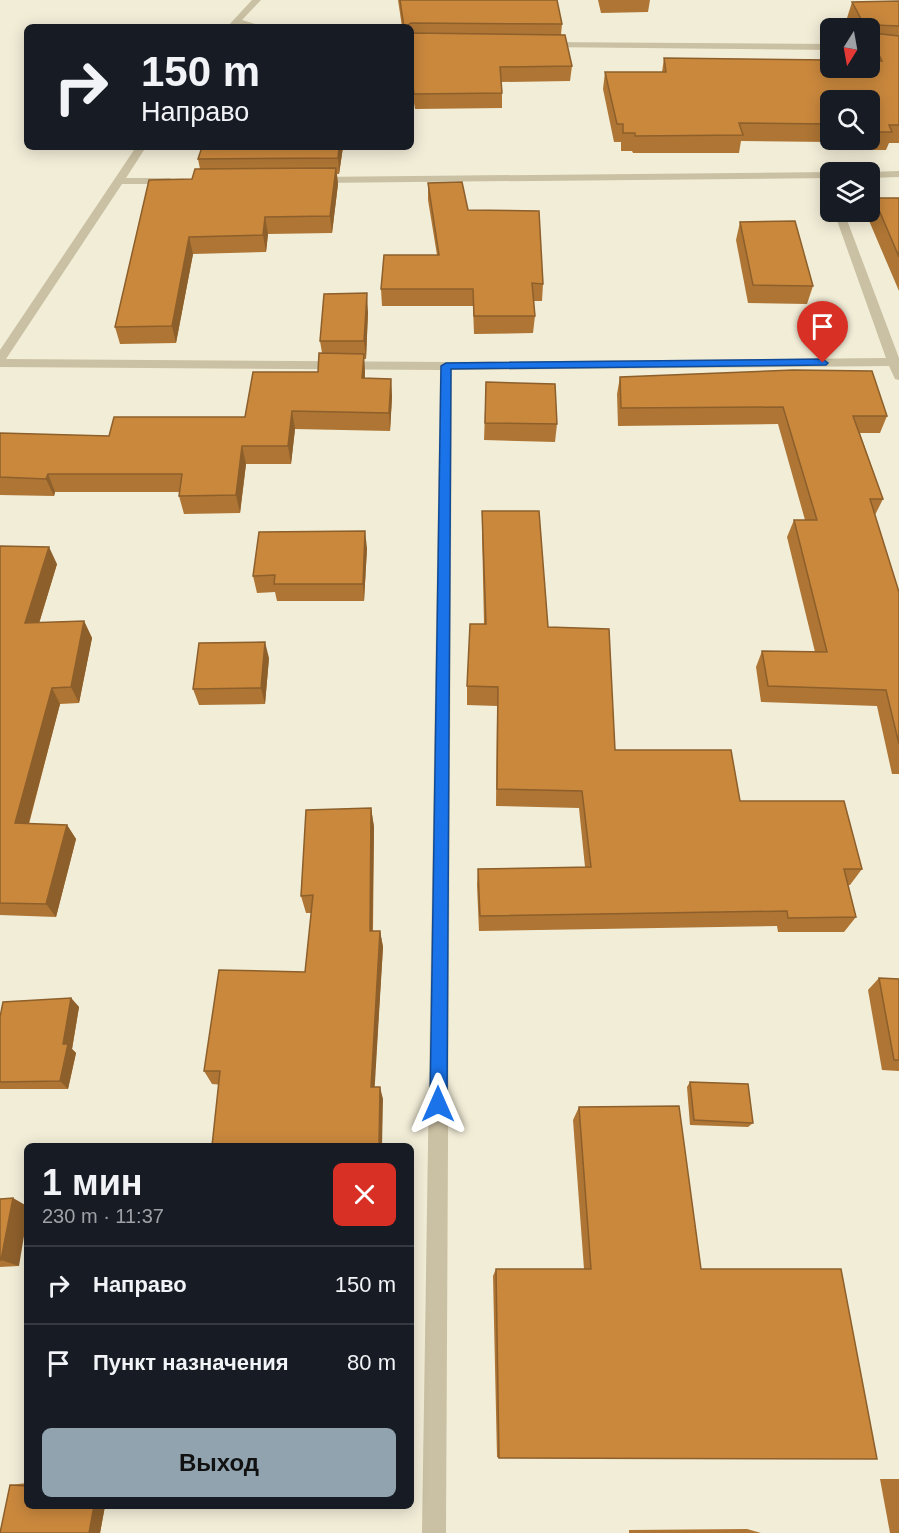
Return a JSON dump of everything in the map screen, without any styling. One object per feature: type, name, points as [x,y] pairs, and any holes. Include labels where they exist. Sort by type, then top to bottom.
[{"type":"street","points":[[234,24],[257,0]]},
{"type":"street","points":[[528,44],[820,47]]},
{"type":"street","points":[[0,361],[139,150]]},
{"type":"street","points":[[880,175],[899,174]]},
{"type":"street","points":[[298,180],[820,175]]},
{"type":"street","points":[[119,182],[179,181]]},
{"type":"street","points":[[843,222],[896,362],[899,376]]},
{"type":"street","points":[[0,361],[446,366],[896,362]]},
{"type":"street","points":[[434,1533],[446,366]]},
{"type":"building","points":[[400,0],[557,0],[562,24],[411,23],[404,24]]},
{"type":"building","points":[[899,1],[899,26],[880,25],[880,18],[861,18],[852,2]]},
{"type":"building","points":[[414,33],[565,35],[572,66],[500,67],[502,93],[414,94]]},
{"type":"building","points":[[880,34],[899,36],[899,125],[889,125],[892,132],[880,132],[880,90],[820,90],[820,124],[739,123],[743,135],[635,136],[635,133],[623,133],[623,124],[617,124],[605,72],[666,72],[664,58],[820,60],[820,78],[880,78],[880,61],[882,61]]},
{"type":"building","points":[[201,150],[339,150],[338,158],[198,159]]},
{"type":"building","points":[[336,168],[330,216],[265,217],[263,235],[189,237],[172,326],[115,327],[149,180],[192,179],[195,169]]},
{"type":"building","points":[[462,182],[468,210],[539,211],[543,284],[532,283],[535,316],[474,316],[473,289],[381,289],[384,255],[439,255],[428,183]]},
{"type":"building","points":[[880,198],[899,198],[899,257],[880,212]]},
{"type":"building","points":[[795,221],[813,286],[753,285],[740,222]]},
{"type":"building","points":[[367,293],[364,341],[320,341],[324,294]]},
{"type":"building","points":[[319,353],[364,354],[362,378],[391,379],[389,413],[292,411],[288,446],[242,446],[236,495],[179,496],[182,474],[48,474],[46,479],[0,477],[0,433],[109,436],[114,417],[245,417],[253,372],[318,372]]},
{"type":"building","points":[[793,370],[872,371],[887,416],[853,416],[883,499],[870,499],[899,592],[899,744],[886,690],[768,686],[762,651],[827,652],[794,520],[817,520],[783,407],[621,408],[620,377]]},
{"type":"building","points":[[486,382],[555,384],[557,424],[485,423]]},
{"type":"building","points":[[482,511],[539,511],[548,627],[609,629],[615,750],[731,750],[740,801],[844,801],[862,869],[844,869],[856,917],[788,918],[787,911],[480,916],[478,869],[591,867],[582,791],[497,789],[498,687],[467,686],[470,624],[486,624]]},
{"type":"building","points":[[365,531],[363,584],[274,584],[275,575],[253,576],[259,532]]},
{"type":"building","points":[[0,546],[49,547],[25,623],[84,621],[71,687],[52,688],[15,823],[67,825],[46,904],[0,903]]},
{"type":"building","points":[[265,642],[261,688],[193,689],[199,643]]},
{"type":"building","points":[[371,808],[370,931],[380,931],[371,1087],[380,1087],[379,1143],[212,1143],[220,1071],[204,1071],[219,970],[305,972],[313,895],[301,896],[306,810]]},
{"type":"building","points":[[879,978],[899,979],[899,1060],[894,1060]]},
{"type":"building","points":[[71,998],[63,1044],[68,1044],[60,1081],[0,1082],[0,1017],[3,1002]]},
{"type":"building","points":[[690,1082],[748,1084],[753,1123],[694,1120]]},
{"type":"building","points":[[679,1106],[701,1269],[841,1269],[877,1459],[499,1458],[496,1269],[591,1269],[579,1107]]},
{"type":"building","points":[[13,1198],[1,1260],[0,1260],[0,1199]]},
{"type":"building","points":[[10,1485],[24,1486],[24,1509],[93,1509],[89,1533],[0,1533]]},
{"type":"route","points":[[438,1104],[446,366],[823,363]]}]
